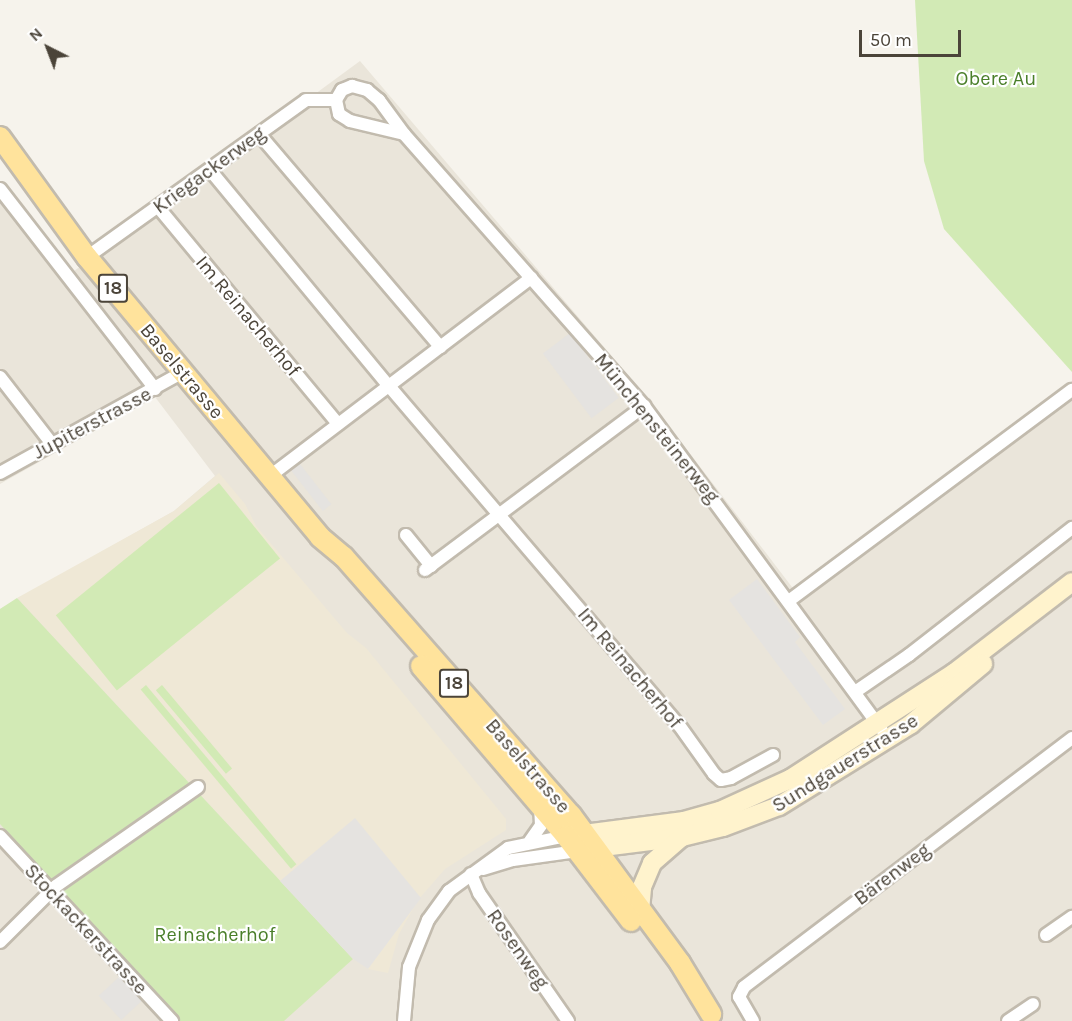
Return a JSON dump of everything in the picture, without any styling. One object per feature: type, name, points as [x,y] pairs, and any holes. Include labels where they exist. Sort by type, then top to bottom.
[{"type":"main road","name":"Baselstrasse","points":[[0,137],[45,203],[87,257],[320,537],[344,557],[503,735],[671,972],[714,1018]]},
{"type":"main road","name":"Baselstrasse","points":[[320,537],[334,564],[540,806],[581,842],[640,911],[680,963],[714,1018]]},
{"type":"main road","name":"Sundgauerstrasse","points":[[581,842],[682,837],[723,827],[779,806],[883,732],[1072,582]]},
{"type":"main road","name":"Sundgauerstrasse","points":[[581,842],[684,821],[720,811],[883,732]]},
{"type":"main road","points":[[640,911],[644,881],[652,863],[682,837]]},
{"type":"street","name":"Münchensteinerweg","points":[[336,100],[342,90],[352,86],[367,90],[390,112],[404,134],[644,406],[790,600],[883,732]]},
{"type":"street","name":"Kriegackerweg","points":[[87,257],[306,100],[336,100]]},
{"type":"street","points":[[336,100],[339,114],[350,121],[404,134]]},
{"type":"street","points":[[259,134],[440,347]]},
{"type":"street","name":"Im Reinacherhof","points":[[210,170],[389,386],[679,725],[714,774],[721,780],[731,778],[773,755]]},
{"type":"street","name":"Baselstrasse","points":[[0,189],[155,390]]},
{"type":"street","name":"Im Reinacherhof","points":[[158,207],[338,424]]},
{"type":"street","points":[[270,476],[531,278]]},
{"type":"street","name":"Jupiterstrasse","points":[[0,473],[155,390],[183,372]]},
{"type":"street","points":[[0,377],[52,444]]},
{"type":"street","points":[[790,600],[1072,390]]},
{"type":"street","points":[[406,535],[428,568],[644,406]]},
{"type":"street","points":[[855,692],[909,655],[1072,528]]},
{"type":"street","name":"Bärenweg","points":[[753,1021],[739,997],[744,987],[1072,738]]},
{"type":"street","points":[[0,942],[51,891],[198,787]]},
{"type":"street","name":"Baselstrasse","points":[[530,841],[541,825],[540,806]]},
{"type":"street","name":"Stockackerstrasse","points":[[0,836],[172,1021]]},
{"type":"street","points":[[404,1021],[409,967],[428,920],[449,891],[495,855],[530,841],[581,842]]},
{"type":"street","points":[[471,874],[581,842]]},
{"type":"street","name":"Rosenweg","points":[[471,874],[479,893],[568,1021]]},
{"type":"street","points":[[1046,934],[1072,917]]},
{"type":"street","points":[[1008,1021],[1033,1004]]},
{"type":"shaded area","points":[[360,61],[649,400],[795,591],[1072,393],[1072,1021],[0,1021],[0,609],[174,511],[215,476],[155,397],[0,484],[0,185],[70,274]]},
{"type":"shaded area","points":[[570,333],[619,398],[592,418],[543,353]]},
{"type":"shaded area","points":[[300,464],[331,504],[323,511],[291,471]]},
{"type":"shaded area","points":[[219,473],[245,504],[256,526],[347,633],[366,648],[506,819],[506,830],[445,869],[418,900],[399,934],[388,973],[368,969],[353,959],[17,598],[174,511]]},
{"type":"shaded area","points":[[757,579],[800,637],[795,642],[845,709],[823,725],[729,600]]},
{"type":"shaded area","points":[[355,818],[421,898],[368,969],[353,959],[280,881]]},
{"type":"shaded area","points":[[120,976],[143,1000],[121,1020],[99,996]]},
{"type":"green space","name":"Obere Au","points":[[915,0],[1072,0],[1072,372],[944,229],[924,161]]},
{"type":"green space","points":[[219,483],[280,558],[117,691],[56,615]]},
{"type":"green space","name":"Reinacherhof","points":[[17,598],[353,959],[284,1021],[180,1021],[0,824],[0,609]]},
{"type":"green space","points":[[146,685],[296,864],[291,869],[141,689]]},
{"type":"green space","points":[[162,685],[232,768],[226,774],[156,690]]}]
